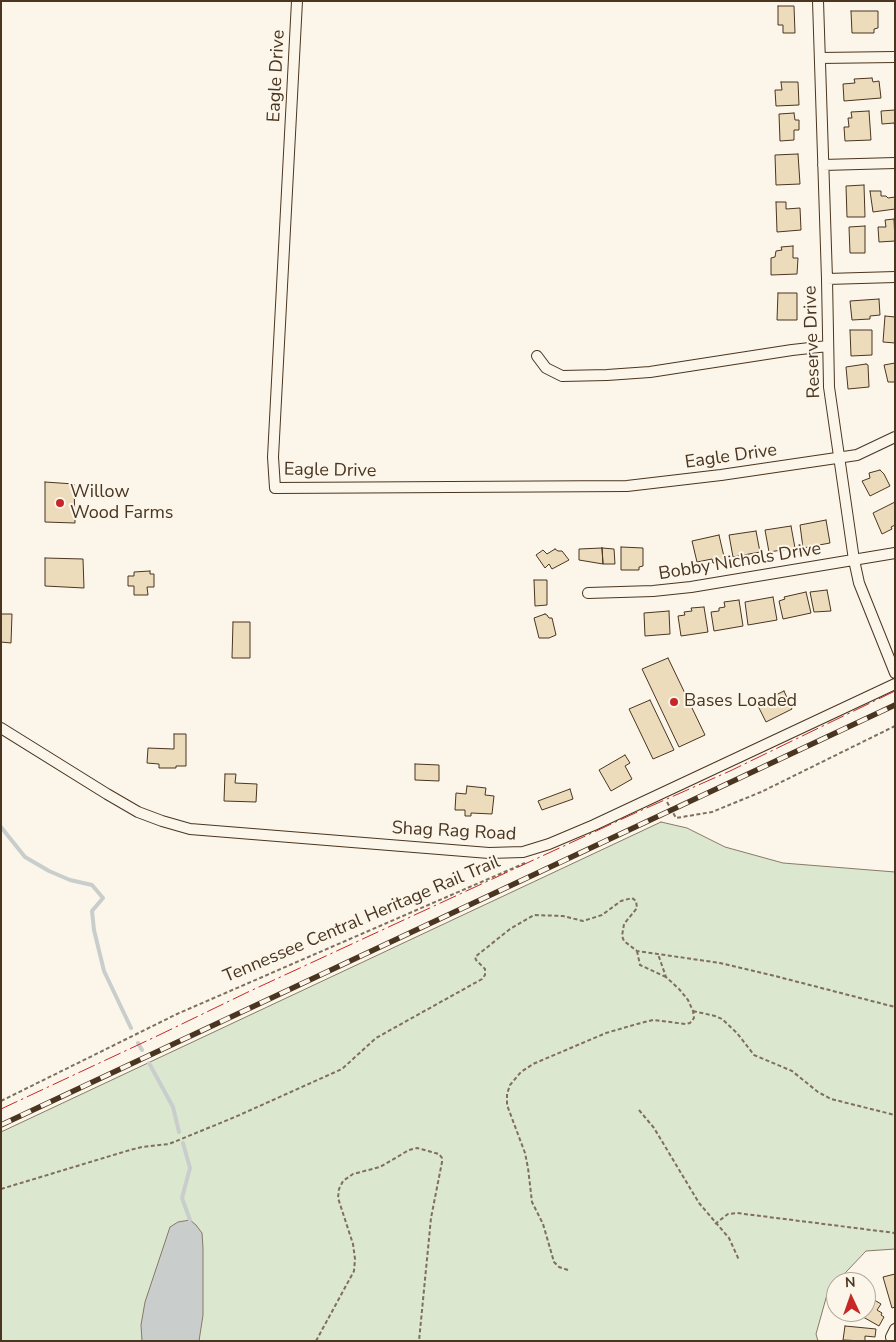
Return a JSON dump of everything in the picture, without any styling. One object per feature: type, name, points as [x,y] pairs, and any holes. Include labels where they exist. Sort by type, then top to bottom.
[{"type":"street","name":"Eagle Drive","points":[[297,1],[274,457],[275,488],[627,486],[722,475],[838,458]]},
{"type":"street","name":"Reserve Drive","points":[[818,1],[829,386],[838,458],[859,583],[895,674]]},
{"type":"street","points":[[820,58],[895,57]]},
{"type":"street","points":[[823,165],[895,163]]},
{"type":"street","points":[[827,279],[895,276]]},
{"type":"street","points":[[537,356],[546,368],[562,376],[607,375],[650,372],[828,346]]},
{"type":"street","points":[[838,458],[857,455],[895,437]]},
{"type":"street","name":"Bobby Nichols Drive","points":[[588,593],[653,591],[691,587],[895,553]]},
{"type":"street","name":"Shag Rag Road","points":[[1,728],[138,812],[190,829],[489,853],[523,852],[549,844],[594,825],[895,684]]},
{"type":"street","points":[[892,1341],[891,1337],[895,1329]]},
{"type":"path","points":[[667,802],[676,818],[712,812],[761,792],[895,726]]},
{"type":"path","name":"Tennessee Central Heritage Rail Trail","points":[[1,1101],[178,1014],[527,862]]},
{"type":"path","points":[[1,1189],[130,1150],[169,1144],[342,1069],[376,1038],[482,979],[485,975],[485,969],[475,957],[510,929],[534,915],[554,915],[583,921],[602,915],[621,901],[632,898],[636,901],[637,908],[624,924],[622,936],[624,942],[637,951],[720,964],[771,975],[895,1007]]},
{"type":"path","points":[[568,1270],[559,1267],[554,1262],[543,1224],[532,1202],[525,1153],[507,1105],[507,1094],[510,1085],[521,1072],[533,1064],[606,1034],[654,1020],[690,1023],[694,1018],[693,1011],[683,995],[666,977],[640,965],[637,951]]},
{"type":"path","points":[[658,954],[666,977]]},
{"type":"path","points":[[693,1011],[722,1019],[737,1033],[754,1055],[792,1071],[818,1092],[831,1099],[895,1115]]},
{"type":"path","points":[[639,1110],[654,1128],[699,1203],[728,1238],[739,1260]]},
{"type":"path","points":[[316,1341],[354,1271],[356,1259],[353,1244],[338,1198],[339,1189],[343,1181],[353,1174],[380,1167],[409,1150],[417,1148],[439,1154],[442,1158],[431,1218],[419,1341]]},
{"type":"path","points":[[716,1224],[728,1214],[737,1213],[895,1233]]},
{"type":"green space","points":[[661,822],[687,828],[725,847],[783,863],[895,872],[895,1249],[866,1251],[846,1272],[826,1272],[826,1298],[816,1334],[818,1341],[1,1341],[1,1132]]},
{"type":"shaded area","points":[[190,1220],[202,1233],[203,1315],[199,1341],[142,1341],[141,1325],[145,1302],[170,1227],[178,1222]]},
{"type":"building","points":[[778,6],[794,6],[795,33],[783,33],[783,25],[778,25]]},
{"type":"building","points":[[851,11],[878,11],[878,28],[874,29],[874,33],[852,33]]},
{"type":"building","points":[[872,78],[873,82],[879,81],[881,98],[844,101],[843,84],[855,83],[854,79]]},
{"type":"building","points":[[781,82],[798,82],[799,105],[776,106],[775,90],[782,90]]},
{"type":"building","points":[[895,110],[895,127],[894,123],[882,124],[881,111]]},
{"type":"building","points":[[869,111],[871,140],[845,141],[844,127],[849,127],[848,118],[852,118],[851,112]]},
{"type":"building","points":[[794,113],[795,120],[799,120],[799,130],[794,130],[794,140],[780,141],[779,114]]},
{"type":"building","points":[[798,154],[800,184],[776,185],[775,155]]},
{"type":"building","points":[[864,185],[865,217],[847,217],[846,186]]},
{"type":"building","points":[[870,191],[881,191],[881,196],[888,198],[895,197],[895,209],[873,212]]},
{"type":"building","points":[[776,202],[786,202],[786,209],[800,208],[801,230],[777,232]]},
{"type":"building","points":[[894,219],[895,241],[879,242],[878,227],[886,227],[885,220]]},
{"type":"building","points":[[865,226],[865,253],[850,253],[849,227]]},
{"type":"building","points":[[793,246],[793,258],[798,258],[797,274],[771,275],[771,258],[775,257],[776,251],[782,250],[781,247]]},
{"type":"building","points":[[778,293],[797,293],[797,320],[777,320]]},
{"type":"building","points":[[879,299],[880,315],[870,316],[870,319],[852,320],[850,301]]},
{"type":"building","points":[[885,316],[895,317],[895,343],[883,342]]},
{"type":"building","points":[[850,330],[872,330],[872,355],[851,356]]},
{"type":"building","points":[[895,363],[895,382],[888,382],[884,365]]},
{"type":"building","points":[[868,365],[869,387],[848,389],[846,367]]},
{"type":"building","points":[[880,470],[890,486],[870,496],[862,481],[870,478],[869,473]]},
{"type":"building","name":"Willow Wood Farms","points":[[45,482],[74,484],[75,523],[45,522]]},
{"type":"building","points":[[895,502],[895,525],[891,527],[892,529],[882,534],[873,513]]},
{"type":"building","points":[[826,520],[830,543],[803,548],[800,525]]},
{"type":"building","points":[[791,526],[795,548],[769,552],[765,530]]},
{"type":"building","points":[[756,531],[760,552],[733,557],[729,535]]},
{"type":"building","points":[[719,535],[725,561],[713,563],[712,559],[697,562],[692,541]]},
{"type":"building","points":[[621,547],[643,548],[643,566],[639,567],[639,570],[621,570]]},
{"type":"building","points":[[602,548],[603,564],[579,560],[579,549]]},
{"type":"building","points":[[602,548],[614,549],[615,564],[603,564]]},
{"type":"building","points":[[555,549],[562,551],[569,560],[552,569],[549,564],[545,568],[536,555],[543,550],[547,554]]},
{"type":"building","points":[[45,558],[83,559],[84,588],[45,586]]},
{"type":"building","points":[[150,571],[150,574],[154,574],[154,587],[147,587],[148,595],[134,595],[134,586],[128,586],[128,576],[134,576],[134,572]]},
{"type":"building","points":[[534,580],[547,580],[547,605],[535,606]]},
{"type":"building","points":[[827,590],[831,611],[814,612],[810,592]]},
{"type":"building","points":[[806,592],[811,613],[783,619],[779,601],[785,599],[784,597]]},
{"type":"building","points":[[773,597],[777,620],[748,625],[745,602]]},
{"type":"building","points":[[739,600],[743,626],[714,631],[711,612],[719,611],[719,608],[725,607],[724,602]]},
{"type":"building","points":[[704,607],[708,632],[681,636],[678,616],[685,615],[684,612],[692,611],[691,608]]},
{"type":"building","points":[[669,611],[670,634],[645,636],[644,613]]},
{"type":"building","points":[[1,614],[12,614],[11,643],[1,642]]},
{"type":"building","points":[[545,614],[552,618],[556,635],[549,638],[539,638],[534,618]]},
{"type":"building","points":[[233,622],[250,622],[250,658],[232,658]]},
{"type":"building","name":"Bases Loaded","points":[[668,658],[705,735],[679,747],[642,669]]},
{"type":"building","points":[[784,691],[792,709],[766,722],[757,704]]},
{"type":"building","name":"Bases Loaded","points":[[650,700],[674,750],[653,759],[629,709]]},
{"type":"building","points":[[174,734],[186,734],[186,766],[159,768],[159,764],[147,763],[148,748],[174,749]]},
{"type":"building","points":[[625,755],[630,763],[625,766],[632,779],[611,791],[599,770]]},
{"type":"building","points":[[415,764],[439,765],[439,781],[415,780]]},
{"type":"building","points":[[225,774],[236,774],[235,783],[257,784],[256,802],[224,801]]},
{"type":"building","points":[[467,786],[486,788],[485,795],[494,796],[492,814],[471,813],[471,816],[465,816],[465,810],[455,810],[456,793],[466,794]]},
{"type":"building","points":[[570,789],[573,799],[542,810],[538,801]]},
{"type":"building","points":[[895,1274],[895,1307],[892,1308],[883,1277]]},
{"type":"building","points":[[876,1301],[881,1304],[877,1310],[884,1317],[879,1326],[872,1322],[876,1322]]},
{"type":"building","points":[[845,1326],[876,1329],[875,1337],[865,1336],[865,1341],[843,1340]]},
{"type":"waterway","points":[[1,827],[25,857],[49,871],[70,880],[92,885],[103,898],[92,911],[94,930],[104,971],[131,1028]]},
{"type":"waterway","points":[[138,1043],[142,1050]]},
{"type":"waterway","points":[[149,1063],[173,1107],[179,1132]]},
{"type":"waterway","points":[[183,1143],[190,1168],[182,1198],[190,1220]]},
{"type":"railway","points":[[1,1125],[895,705]]},
{"type":"power","points":[[1,1109],[248,992],[730,771],[895,691]]},
{"type":"place","name":"Willow Wood Farms","points":[[60,503]]},
{"type":"place","name":"Bases Loaded","points":[[674,702]]}]
